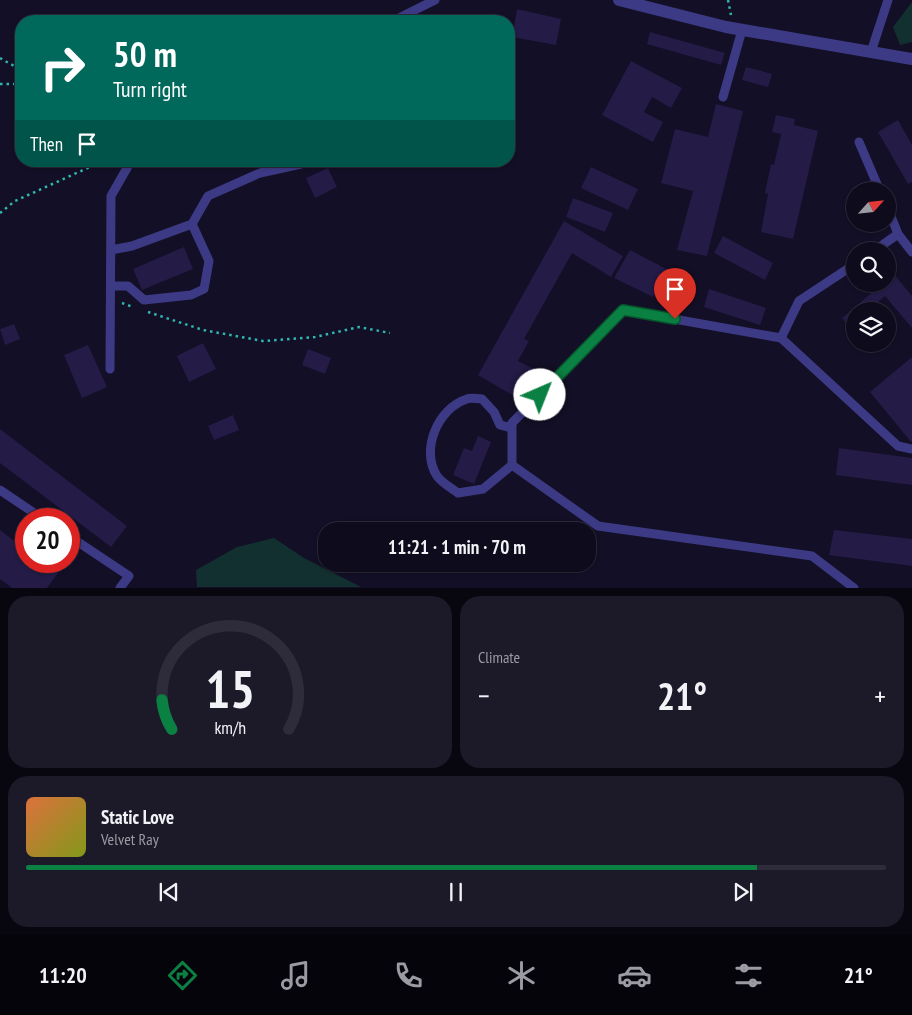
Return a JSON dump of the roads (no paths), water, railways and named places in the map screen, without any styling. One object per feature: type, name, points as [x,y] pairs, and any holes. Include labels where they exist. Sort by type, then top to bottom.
[{"type":"street","points":[[619,0],[726,28],[912,59]]},
{"type":"lane","points":[[405,15],[435,0]]},
{"type":"lane","points":[[872,52],[888,0]]},
{"type":"lane","points":[[723,97],[742,30]]},
{"type":"lane","points":[[858,142],[876,182]]},
{"type":"lane","points":[[110,369],[111,196],[128,167]]},
{"type":"lane","points":[[111,250],[132,246],[192,224],[208,196],[260,173],[287,167]]},
{"type":"lane","points":[[111,286],[128,286],[144,300],[190,295],[204,289],[209,260],[192,224]]},
{"type":"lane","points":[[896,229],[912,252]]},
{"type":"lane","points":[[887,242],[898,234]]},
{"type":"lane","points":[[781,338],[799,301],[846,270]]},
{"type":"lane","points":[[512,465],[512,423],[623,310],[781,338],[898,446],[912,449]]},
{"type":"lane","points":[[512,428],[500,425],[494,412],[482,399],[468,398],[448,410],[433,433],[429,457],[437,477],[458,493],[483,489],[512,465]]},
{"type":"lane","points":[[512,465],[598,526],[812,556],[854,588]]},
{"type":"lane","points":[[0,490],[27,508]]},
{"type":"lane","points":[[80,543],[129,576],[120,588]]}]
